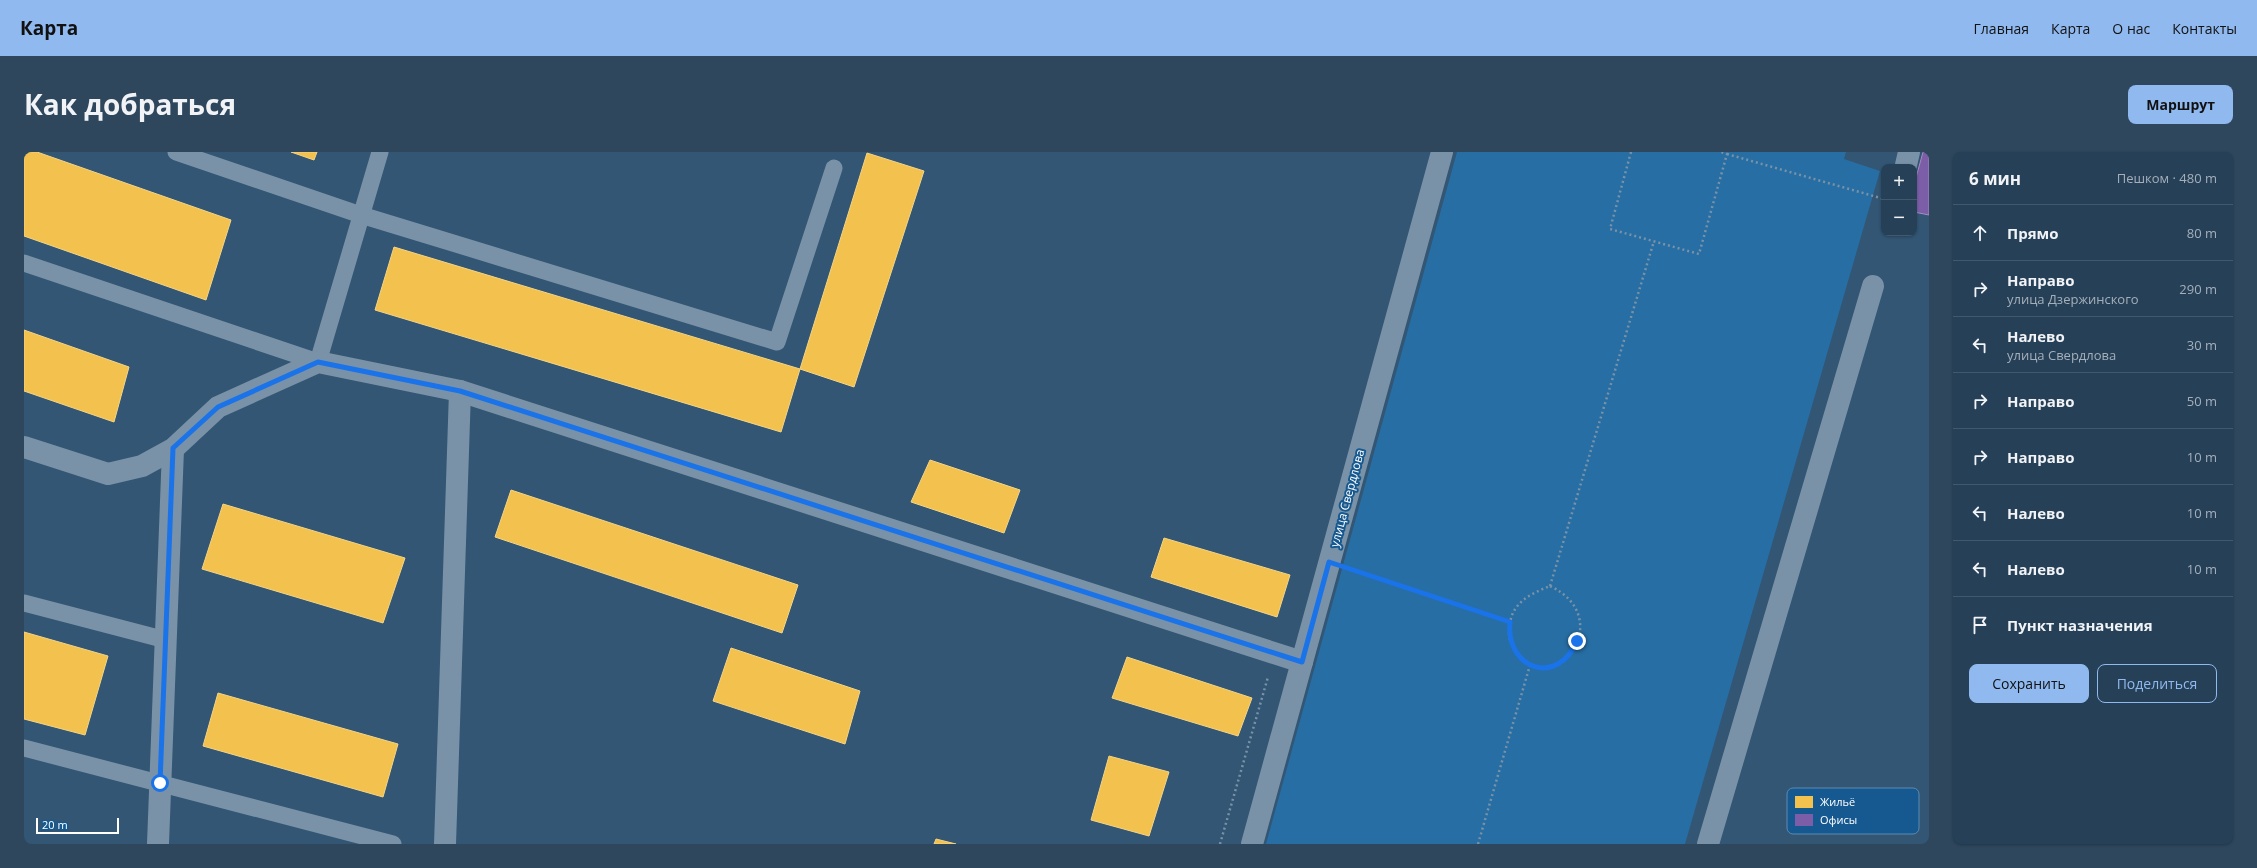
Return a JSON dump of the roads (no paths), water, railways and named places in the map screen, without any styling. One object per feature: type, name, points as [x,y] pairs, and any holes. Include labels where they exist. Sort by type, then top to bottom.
[{"type":"street","name":"улица Свердлова","points":[[1252,844],[1442,152]]},
{"type":"street","points":[[1708,844],[1873,286]]},
{"type":"street","points":[[24,447],[108,474],[142,466],[173,448],[218,407],[318,362],[460,391],[1302,662]]},
{"type":"street","points":[[445,844],[460,391]]},
{"type":"street","points":[[158,844],[173,448]]},
{"type":"lane","points":[[176,152],[361,215],[777,342],[834,168]]},
{"type":"lane","points":[[24,263],[318,362],[380,152]]},
{"type":"lane","points":[[24,603],[166,640]]},
{"type":"lane","points":[[24,748],[393,844]]}]
